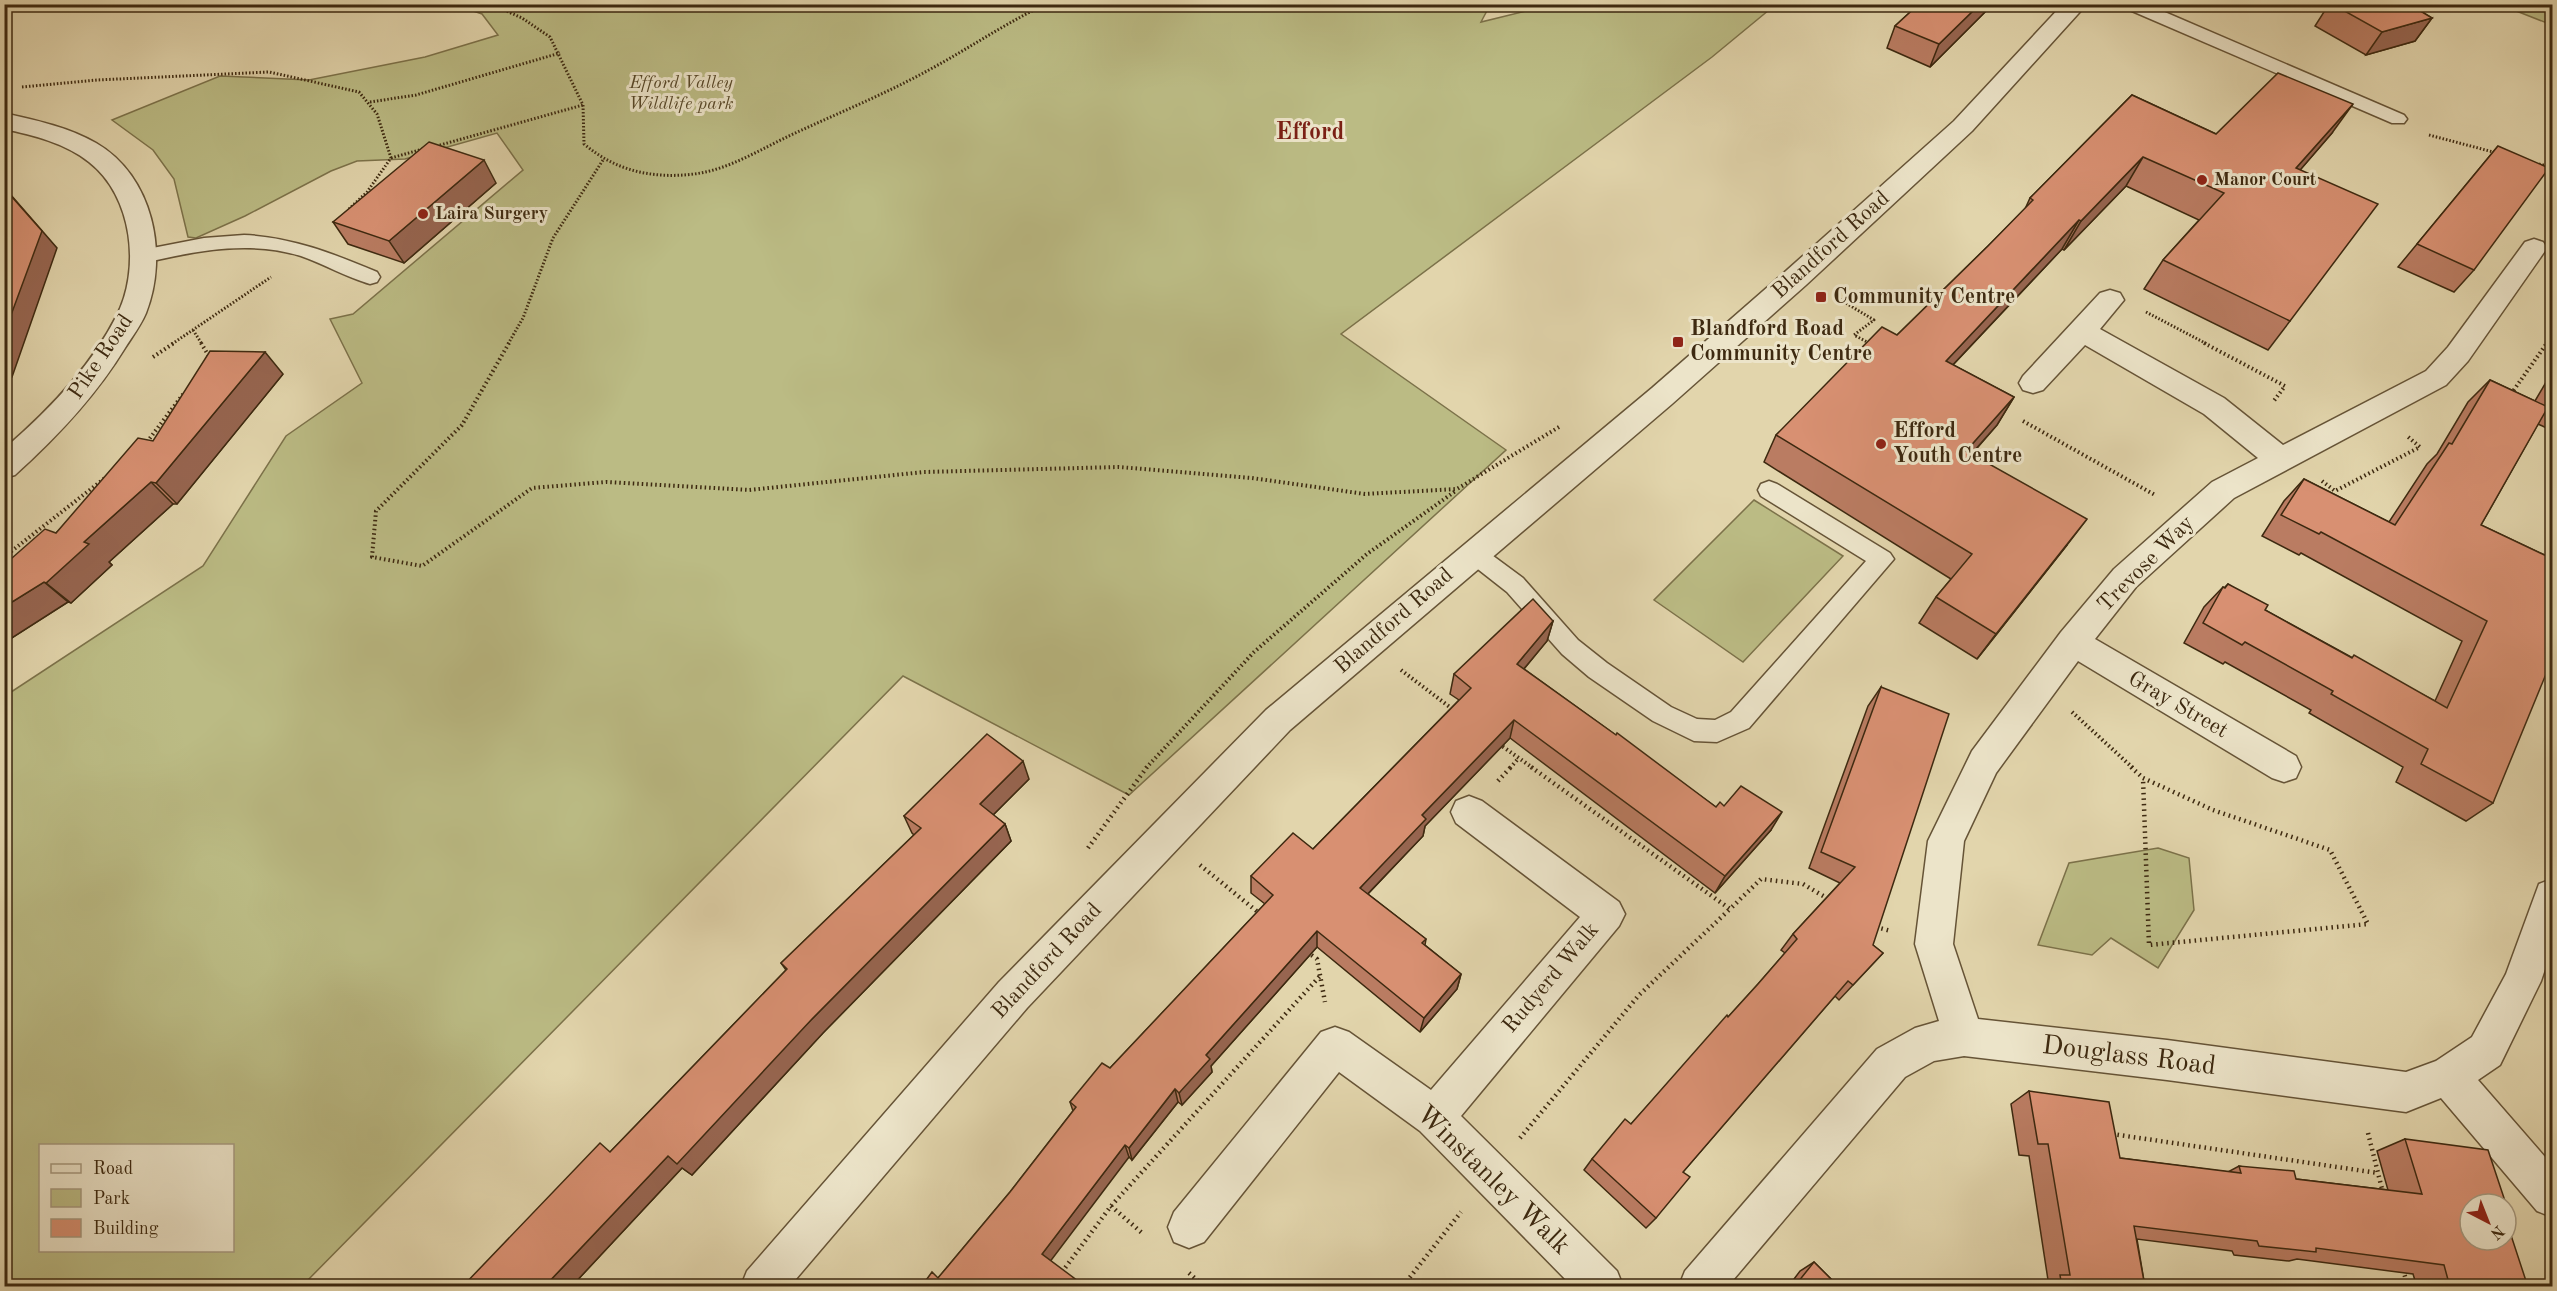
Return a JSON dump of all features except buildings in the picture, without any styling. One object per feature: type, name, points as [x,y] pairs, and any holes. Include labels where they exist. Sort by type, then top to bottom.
[{"type":"street","name":"Blandford Road","points":[[762,1287],[1013,995],[1278,720],[1473,553],[1662,396],[1963,126],[2076,4]]},
{"type":"street","name":"Pike Road","points":[[4,121],[38,129],[88,149],[120,176],[136,211],[144,256],[133,310],[106,358],[81,393],[35,441],[4,467]]},
{"type":"street","name":"Trevose Way","points":[[1964,1037],[1934,944],[1946,841],[1984,762],[2073,642],[2125,578],[2223,490],[2436,378],[2458,354],[2534,248]]},
{"type":"street","points":[[2034,383],[2110,300]]},
{"type":"street","points":[[2081,331],[2140,362],[2214,406],[2282,460]]},
{"type":"street","name":"Gray Street","points":[[2073,642],[2284,767]]},
{"type":"street","name":"Rudyerd Walk","points":[[1434,1117],[1606,914],[1469,812]]},
{"type":"street","name":"Douglass Road","points":[[1700,1287],[1891,1063],[1929,1042],[1964,1037],[2167,1060],[2406,1092],[2448,1076],[2486,1051],[2522,981],[2553,896]]},
{"type":"street","points":[[1188,1227],[1335,1046]]},
{"type":"street","name":"Winstanley Walk","points":[[1335,1046],[1434,1117],[1602,1287]]},
{"type":"street","points":[[2448,1076],[2553,1196]]},
{"type":"lane","points":[[2131,4],[2398,119]]},
{"type":"lane","points":[[144,256],[213,243],[247,242],[304,250],[370,277]]},
{"type":"lane","points":[[1473,553],[1515,585],[1570,647],[1598,670],[1662,714],[1694,730],[1717,731],[1740,720],[1882,559],[1769,490]]},
{"type":"path","points":[[490,4],[522,18],[550,37],[560,53],[583,105],[584,144],[603,160],[637,172],[664,175],[696,174],[731,164],[927,71],[1005,23],[1046,4]]},
{"type":"path","points":[[370,102],[416,95],[560,53]]},
{"type":"path","points":[[20,88],[97,80],[269,72],[359,93],[370,102],[386,134],[391,158]]},
{"type":"path","points":[[146,362],[288,264],[367,192],[391,158],[583,105]]},
{"type":"path","points":[[2398,119],[2434,137],[2498,154]]},
{"type":"path","points":[[603,160],[553,238],[523,318],[462,425],[376,511],[372,557],[422,566],[532,488],[606,482],[749,490],[924,471],[1119,468],[1252,478],[1365,494],[1457,489]]},
{"type":"path","points":[[2531,162],[2553,167]]},
{"type":"path","points":[[2110,300],[2115,296],[2285,386],[2249,433]]},
{"type":"path","points":[[1843,301],[1874,320],[1854,335],[1876,346]]},
{"type":"path","points":[[193,330],[210,358],[203,367]]},
{"type":"path","points":[[2505,403],[2553,336]]},
{"type":"path","points":[[146,444],[190,385]]},
{"type":"path","points":[[2018,418],[2193,516]]},
{"type":"path","points":[[1087,850],[1152,760],[1254,652],[1367,554],[1457,489],[1562,425]]},
{"type":"path","points":[[4,557],[110,473]]},
{"type":"path","points":[[1367,644],[1462,716]]},
{"type":"path","points":[[2043,685],[2143,778],[2213,810],[2330,850],[2368,924],[2149,945],[2143,778]]},
{"type":"path","points":[[1490,738],[1730,909]]},
{"type":"path","points":[[1165,837],[1263,916]]},
{"type":"path","points":[[1403,1287],[1490,1175],[1639,995],[1761,879],[1803,884],[1834,902]]},
{"type":"path","points":[[1874,926],[1934,944]]},
{"type":"path","points":[[1299,945],[1317,959],[1335,1046]]},
{"type":"path","points":[[1057,1278],[1111,1206],[1320,976]]},
{"type":"path","points":[[2355,1085],[2384,1196]]},
{"type":"path","points":[[2103,1133],[2378,1173]]},
{"type":"path","points":[[2402,1264],[2408,1287]]},
{"type":"green space","name":"Efford Valley Wildlife park","points":[[456,5],[1490,5],[1481,22],[1550,5],[1775,5],[1712,57],[1341,334],[1506,450],[1129,795],[903,676],[302,1286],[5,1286],[5,696],[203,566],[286,436],[362,383],[330,319],[353,314],[523,170],[497,133],[405,159],[357,161],[331,171],[245,216],[196,238],[188,237],[174,179],[153,150],[112,120],[220,76],[309,80],[425,57],[498,35],[482,14]]},
{"type":"green space","points":[[2501,5],[2552,5],[2552,25]]},
{"type":"green space","points":[[1754,500],[1843,556],[1743,662],[1654,600]]},
{"type":"green space","points":[[2158,848],[2189,858],[2194,910],[2158,968],[2111,938],[2092,955],[2038,945],[2069,863]]},
{"type":"place","name":"Manor Court","points":[[2202,180]]},
{"type":"place","name":"Laira Surgery","points":[[423,214]]},
{"type":"place","name":"Community Centre","points":[[1821,297]]},
{"type":"place","name":"Blandford Road Community Centre","points":[[1678,342]]},
{"type":"place","name":"Efford Youth Centre","points":[[1881,444]]},
{"type":"district","name":"Efford","points":[[1310,133]]}]
